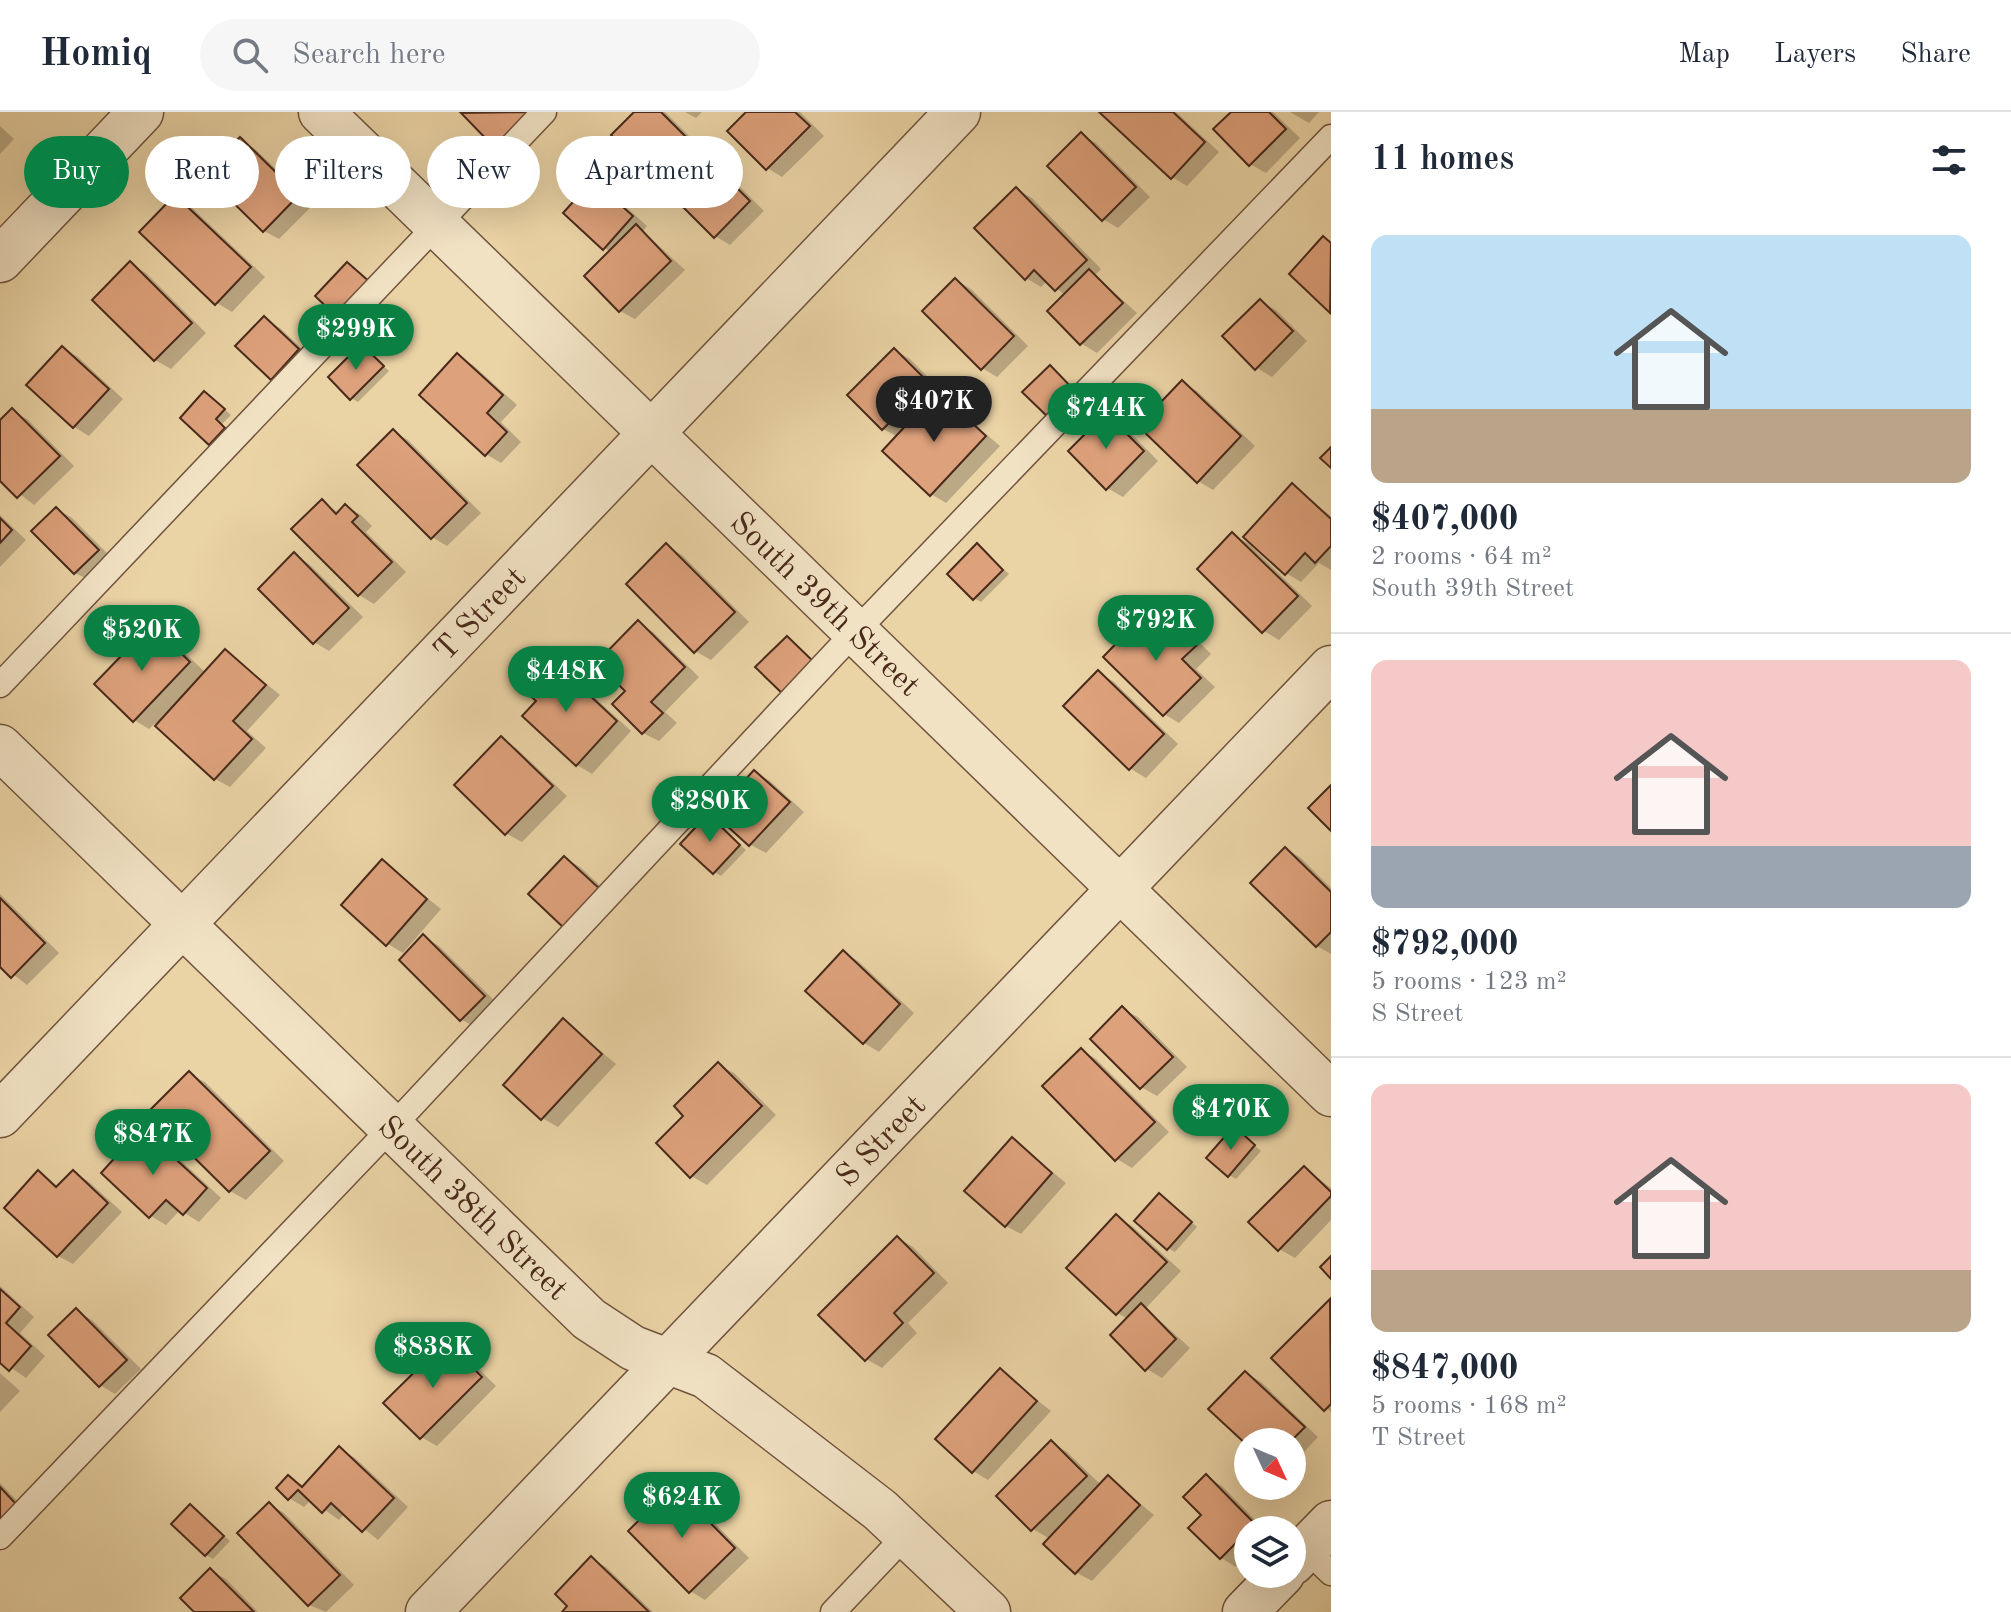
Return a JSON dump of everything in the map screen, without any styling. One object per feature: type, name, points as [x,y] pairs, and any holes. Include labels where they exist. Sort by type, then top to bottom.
[{"type":"street","points":[[0,260],[141,112]]},
{"type":"street","name":"South 39th Street","points":[[321,112],[1330,1090]]},
{"type":"street","name":"T Street","points":[[0,1115],[958,112]]},
{"type":"street","name":"S Street","points":[[428,1612],[1331,668]]},
{"type":"street","name":"South 38th Street","points":[[0,747],[589,1319],[633,1348],[706,1376],[880,1510],[988,1612]]},
{"type":"street","points":[[1245,1612],[1308,1556]]},
{"type":"lane","points":[[0,685],[544,112]]},
{"type":"lane","points":[[0,1537],[392,1127],[856,631],[1331,137]]},
{"type":"lane","points":[[833,1612],[906,1535]]},
{"type":"building","points":[[525,112],[529,116],[508,136],[483,136],[461,113]]},
{"type":"building","points":[[634,112],[661,112],[685,136],[612,136]]},
{"type":"building","points":[[746,112],[795,112],[810,126],[766,170],[743,147],[743,136],[732,136],[727,131]]},
{"type":"building","points":[[1099,112],[1173,112],[1205,142],[1171,179]]},
{"type":"building","points":[[1231,112],[1269,112],[1286,129],[1249,166],[1213,129]]},
{"type":"building","points":[[1081,132],[1136,187],[1102,221],[1047,166]]},
{"type":"building","points":[[259,156],[275,171],[275,208],[286,208],[263,232],[239,208],[259,208]]},
{"type":"building","points":[[1016,187],[1087,260],[1055,291],[1034,270],[1025,280],[974,228]]},
{"type":"building","points":[[743,194],[750,201],[714,238],[684,208],[743,208]]},
{"type":"building","points":[[162,208],[189,208],[251,267],[215,305],[139,232]]},
{"type":"building","points":[[568,208],[624,208],[633,216],[603,250],[563,213]]},
{"type":"building","points":[[636,224],[671,261],[619,312],[584,276]]},
{"type":"building","points":[[1323,236],[1331,243],[1330,313],[1289,274]]},
{"type":"building","points":[[130,261],[192,323],[154,361],[92,300]]},
{"type":"building","points":[[347,262],[371,283],[338,318],[315,296]]},
{"type":"building","points":[[1089,269],[1123,303],[1080,345],[1047,311]]},
{"type":"building","points":[[955,278],[1014,336],[981,370],[922,311]]},
{"type":"building","points":[[1260,299],[1293,331],[1255,370],[1222,336]]},
{"type":"building","points":[[264,316],[299,349],[271,380],[235,346]]},
{"type":"building","points":[[361,344],[384,366],[350,400],[328,377]]},
{"type":"building","points":[[62,346],[109,389],[73,428],[26,385]]},
{"type":"building","points":[[894,348],[929,383],[882,430],[847,395]]},
{"type":"building","points":[[457,353],[503,395],[487,413],[507,432],[485,456],[419,395]]},
{"type":"building","points":[[1050,365],[1077,393],[1051,420],[1022,392]]},
{"type":"building","points":[[1182,380],[1241,436],[1197,483],[1138,426]]},
{"type":"building","points":[[204,391],[225,409],[216,419],[225,428],[209,445],[180,418]]},
{"type":"building","points":[[938,391],[986,436],[930,496],[882,451]]},
{"type":"building","points":[[12,408],[60,456],[17,498],[0,481],[0,420]]},
{"type":"building","points":[[1106,413],[1144,451],[1106,490],[1068,451]]},
{"type":"building","points":[[393,429],[467,503],[431,539],[357,465]]},
{"type":"building","points":[[1331,447],[1331,468],[1320,458]]},
{"type":"building","points":[[1292,483],[1331,519],[1331,546],[1315,563],[1305,553],[1285,575],[1243,537]]},
{"type":"building","points":[[322,499],[336,514],[345,504],[358,516],[352,522],[392,562],[358,596],[291,529]]},
{"type":"building","points":[[56,507],[99,550],[74,574],[31,531]]},
{"type":"building","points":[[0,518],[12,530],[0,543]]},
{"type":"building","points":[[1232,532],[1298,596],[1262,633],[1197,569]]},
{"type":"building","points":[[666,543],[735,612],[694,653],[626,584]]},
{"type":"building","points":[[977,543],[1003,570],[973,600],[947,574]]},
{"type":"building","points":[[294,552],[349,608],[313,644],[258,589]]},
{"type":"building","points":[[1167,615],[1197,645],[1182,659],[1201,678],[1163,716],[1103,657],[1137,622],[1149,633]]},
{"type":"building","points":[[638,620],[685,667],[651,702],[663,713],[642,734],[612,704],[625,691],[596,663]]},
{"type":"building","points":[[152,624],[190,662],[133,722],[94,684]]},
{"type":"building","points":[[787,636],[817,665],[786,697],[755,667]]},
{"type":"building","points":[[225,649],[266,685],[233,721],[252,739],[214,780],[155,726]]},
{"type":"building","points":[[552,660],[617,721],[576,766],[522,716],[536,701],[524,690]]},
{"type":"building","points":[[1098,670],[1164,734],[1129,770],[1063,706]]},
{"type":"building","points":[[501,736],[553,786],[505,835],[454,785]]},
{"type":"building","points":[[754,770],[790,802],[749,846],[714,814]]},
{"type":"building","points":[[1331,785],[1331,831],[1308,808]]},
{"type":"building","points":[[708,814],[740,845],[713,874],[680,844]]},
{"type":"building","points":[[1285,847],[1331,892],[1331,932],[1316,947],[1250,883]]},
{"type":"building","points":[[564,856],[602,891],[565,929],[528,894]]},
{"type":"building","points":[[382,859],[427,899],[386,946],[341,905]]},
{"type":"building","points":[[0,898],[45,943],[11,978],[0,967]]},
{"type":"building","points":[[423,934],[485,996],[460,1021],[399,960]]},
{"type":"building","points":[[843,950],[900,1004],[863,1044],[805,991]]},
{"type":"building","points":[[1122,1006],[1173,1057],[1140,1089],[1090,1039]]},
{"type":"building","points":[[563,1018],[602,1054],[541,1120],[503,1085]]},
{"type":"building","points":[[1081,1048],[1155,1122],[1115,1161],[1042,1086]]},
{"type":"building","points":[[718,1062],[762,1106],[690,1178],[656,1143],[683,1116],[674,1106]]},
{"type":"building","points":[[189,1071],[270,1151],[229,1192],[148,1112]]},
{"type":"building","points":[[1234,1126],[1255,1145],[1228,1177],[1206,1158]]},
{"type":"building","points":[[142,1128],[207,1188],[183,1215],[166,1200],[149,1218],[101,1173]]},
{"type":"building","points":[[1012,1137],[1052,1173],[1005,1227],[964,1191]]},
{"type":"building","points":[[1304,1166],[1331,1192],[1331,1196],[1278,1251],[1248,1222]]},
{"type":"building","points":[[38,1170],[56,1187],[73,1170],[108,1203],[57,1257],[4,1208]]},
{"type":"building","points":[[1159,1193],[1192,1222],[1167,1250],[1134,1221]]},
{"type":"building","points":[[1116,1214],[1167,1262],[1116,1315],[1066,1268]]},
{"type":"building","points":[[897,1236],[934,1273],[894,1313],[903,1323],[865,1361],[818,1315]]},
{"type":"building","points":[[1331,1256],[1331,1279],[1320,1267]]},
{"type":"building","points":[[0,1289],[20,1307],[6,1323],[31,1346],[9,1371],[0,1363]]},
{"type":"building","points":[[1330,1299],[1331,1404],[1324,1411],[1271,1358]]},
{"type":"building","points":[[1141,1303],[1176,1339],[1145,1371],[1110,1335]]},
{"type":"building","points":[[76,1308],[127,1360],[99,1387],[48,1335]]},
{"type":"building","points":[[446,1341],[482,1377],[420,1439],[383,1403]]},
{"type":"building","points":[[1000,1368],[1037,1401],[972,1473],[935,1439]]},
{"type":"building","points":[[1245,1371],[1305,1427],[1234,1428],[1234,1433],[1208,1409]]},
{"type":"building","points":[[1051,1440],[1087,1476],[1031,1531],[996,1496]]},
{"type":"building","points":[[339,1446],[394,1498],[362,1532],[331,1503],[322,1513],[298,1490],[288,1500],[276,1488],[288,1475],[302,1487]]},
{"type":"building","points":[[1206,1474],[1247,1516],[1234,1516],[1234,1545],[1220,1559],[1188,1528],[1201,1515],[1183,1497]]},
{"type":"building","points":[[1108,1475],[1140,1505],[1075,1574],[1043,1544]]},
{"type":"building","points":[[674,1486],[735,1548],[689,1593],[628,1531]]},
{"type":"building","points":[[0,1487],[16,1504],[0,1520]]},
{"type":"building","points":[[269,1502],[340,1575],[308,1606],[237,1533]]},
{"type":"building","points":[[190,1504],[224,1536],[205,1556],[171,1524]]},
{"type":"building","points":[[591,1556],[649,1612],[562,1612],[567,1606],[555,1594]]},
{"type":"building","points":[[210,1568],[254,1612],[194,1612],[180,1598]]}]
